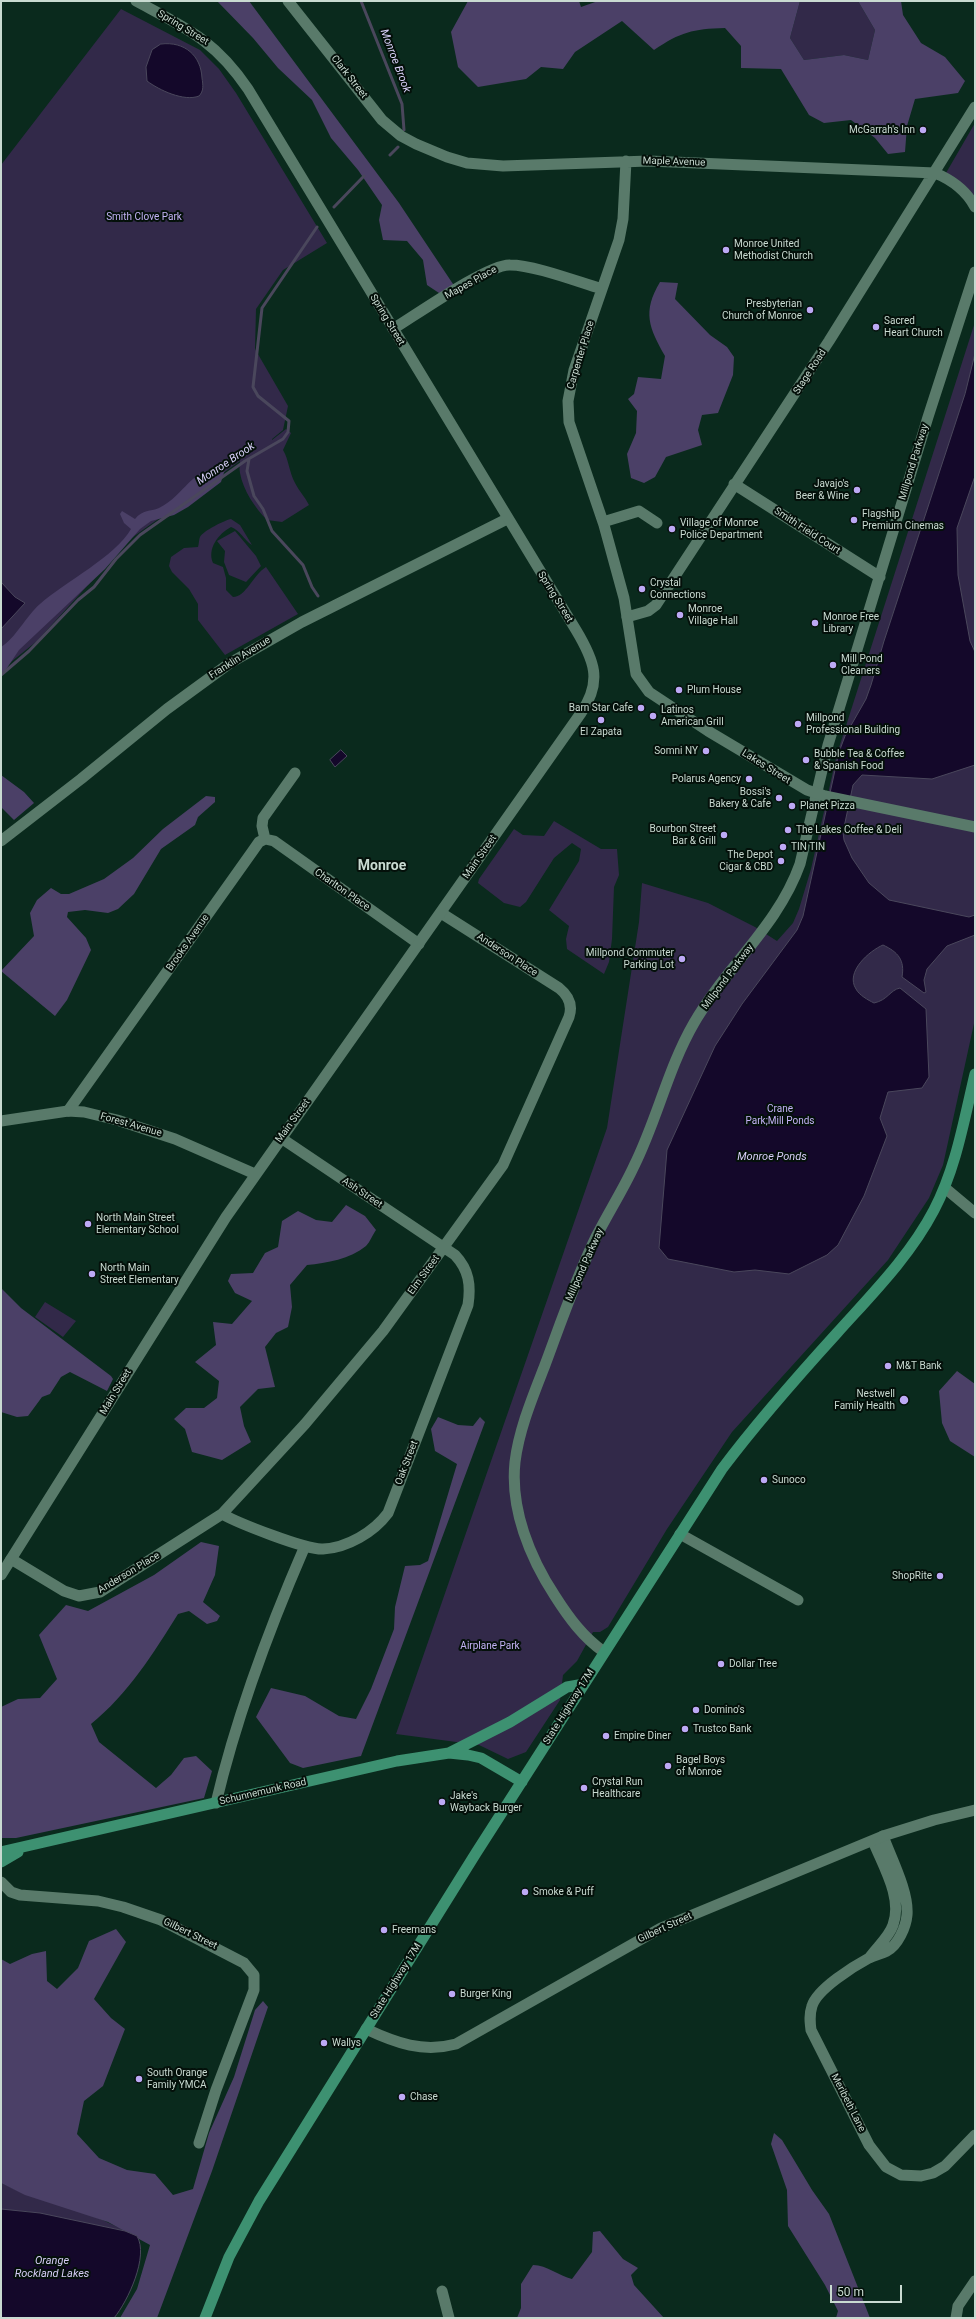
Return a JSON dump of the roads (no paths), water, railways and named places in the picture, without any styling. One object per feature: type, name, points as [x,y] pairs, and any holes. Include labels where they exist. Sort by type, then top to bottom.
[{"type":"main road","name":"State Highway 17M","points":[[205,2318],[229,2257],[249,2220],[366,2029],[604,1652],[722,1469],[750,1431],[895,1269],[918,1236],[945,1188],[975,1074]]},
{"type":"main road","points":[[449,1753],[510,1722],[567,1687],[584,1684]]},
{"type":"main road","name":"Schunnemunk Road","points":[[1,1852],[397,1761],[449,1753],[481,1758],[522,1782]]},
{"type":"main road","points":[[1,1862],[28,1846]]},
{"type":"street","name":"Spring Street","points":[[136,1],[202,39],[218,51],[238,74],[589,653],[594,676]]},
{"type":"street","name":"Clark Street","points":[[288,1],[382,120],[401,136],[416,144]]},
{"type":"street","name":"Stage Road","points":[[627,617],[648,612],[656,605],[825,347],[975,107]]},
{"type":"street","name":"Maple Avenue","points":[[416,144],[447,157],[474,163],[503,166],[626,161],[935,173]]},
{"type":"street","name":"Carpenter Place","points":[[626,161],[623,219],[619,240],[574,370],[568,401],[569,422],[575,444],[603,522],[624,598],[627,617]]},
{"type":"street","points":[[935,173],[954,182],[970,197],[975,207]]},
{"type":"street","name":"Mapes Place","points":[[393,329],[484,274],[504,265],[526,267],[602,289]]},
{"type":"street","name":"Millpond Parkway","points":[[604,1652],[586,1639],[567,1615],[545,1582],[528,1546],[519,1517],[515,1487],[515,1463],[525,1422],[579,1274],[647,1141],[680,1053],[694,1023],[716,990],[752,946],[785,898],[794,881],[817,794],[828,745],[928,417],[975,272]]},
{"type":"street","name":"Smith Field Court","points":[[734,484],[880,577]]},
{"type":"street","points":[[603,522],[639,511],[657,523]]},
{"type":"street","name":"Franklin Avenue","points":[[1,841],[81,779],[167,709],[230,662],[302,622],[507,519]]},
{"type":"street","name":"Lakes Street","points":[[627,617],[636,674],[649,692],[795,784],[817,794],[828,797],[975,827]]},
{"type":"street","name":"Main Street","points":[[1,1575],[161,1319],[255,1174],[441,913],[588,703],[593,688],[594,676]]},
{"type":"street","points":[[265,839],[262,826],[264,818],[295,773]]},
{"type":"street","name":"Charlton Place","points":[[265,839],[274,841],[419,944]]},
{"type":"street","name":"Brooks Avenue","points":[[68,1111],[259,842],[265,839]]},
{"type":"street","name":"Anderson Place","points":[[441,913],[563,991],[570,1001]]},
{"type":"street","name":"Elm Street","points":[[222,1514],[347,1376],[383,1331],[506,1159],[569,1017],[571,1008],[570,1001]]},
{"type":"street","name":"Forest Avenue","points":[[1,1122],[68,1111],[117,1120],[176,1139],[255,1174]]},
{"type":"street","name":"Ash Street","points":[[281,1138],[444,1247]]},
{"type":"street","points":[[945,1188],[975,1213]]},
{"type":"street","name":"Oak Street","points":[[222,1514],[236,1522],[305,1546],[322,1549],[340,1546],[372,1530],[388,1513],[468,1305],[470,1287],[464,1264],[444,1247]]},
{"type":"street","name":"Anderson Place","points":[[11,1559],[72,1595],[87,1596],[100,1592],[130,1574],[222,1514]]},
{"type":"street","points":[[680,1534],[798,1600]]},
{"type":"street","points":[[216,1803],[226,1759],[271,1624],[305,1546]]},
{"type":"street","name":"Gilbert Street","points":[[366,2029],[394,2042],[418,2048],[437,2048],[456,2044],[661,1928],[878,1839],[934,1820],[975,1810]]},
{"type":"street","name":"Meribeth Lane","points":[[878,1839],[903,1888],[907,1914],[906,1925],[893,1945],[887,1951],[870,1957],[831,1984],[818,1996],[812,2005],[810,2016],[811,2030],[869,2145],[886,2167],[901,2175],[921,2176],[945,2166],[975,2134]]},
{"type":"street","name":"Gilbert Street","points":[[1,1882],[11,1892],[98,1901],[148,1915],[218,1948],[249,1967],[254,1975],[254,1990],[216,2090],[199,2143]]},
{"type":"street","points":[[956,2318],[958,2306],[975,2281]]},
{"type":"street","points":[[442,2291],[449,2318]]},
{"type":"water","points":[[161,44],[177,45],[190,52],[195,57],[199,63],[203,83],[201,94],[199,96],[186,97],[172,94],[147,81],[146,67],[152,50]]},
{"type":"water","name":"Monroe Ponds","points":[[975,354],[975,476],[957,528],[958,575],[970,641],[975,652],[975,765],[932,779],[862,775],[853,785],[843,832],[844,840],[852,858],[869,883],[889,900],[969,917],[975,915],[975,935],[947,946],[927,969],[924,980],[926,992],[924,993],[902,977],[903,971],[899,957],[883,945],[865,957],[856,969],[854,976],[853,982],[857,991],[874,1003],[883,1000],[900,988],[926,1009],[929,1077],[922,1088],[888,1092],[880,1118],[887,1136],[864,1196],[838,1245],[827,1255],[789,1274],[755,1270],[734,1272],[668,1259],[659,1248],[667,1150],[715,1046],[742,1004],[797,930],[803,916],[839,752],[845,736],[866,699],[871,685],[965,394]]},
{"type":"water","points":[[1,582],[15,597],[25,603],[1,629]]},
{"type":"water","points":[[341,750],[347,756],[335,767],[330,760]]},
{"type":"water","name":"Orange Rockland Lakes","points":[[1,2209],[40,2213],[125,2231],[137,2236],[140,2245],[139,2266],[131,2290],[114,2318],[1,2318]]},
{"type":"waterway","name":"Monroe Brook","points":[[361,1],[402,104],[404,130]]},
{"type":"waterway","name":"Monroe Brook","points":[[390,155],[398,147]]},
{"type":"waterway","name":"Monroe Brook","points":[[334,207],[364,176]]},
{"type":"waterway","name":"Monroe Brook","points":[[1,675],[29,651],[78,600],[94,587],[116,559],[140,535],[245,461],[283,439],[288,432],[289,421],[258,396],[253,387],[262,308],[317,227]]},
{"type":"waterway","points":[[249,459],[247,471],[254,496],[263,509],[272,531],[303,565],[312,587],[318,596]]},
{"type":"place","name":"McGarrah's Inn","points":[[923,130]]},
{"type":"place","name":"Monroe United Methodist Church","points":[[726,250]]},
{"type":"place","name":"Presbyterian Church of Monroe","points":[[810,310]]},
{"type":"place","name":"Sacred Heart Church","points":[[876,327]]},
{"type":"place","name":"Javajo's Beer & Wine","points":[[857,490]]},
{"type":"place","name":"Flagship Premium Cinemas","points":[[854,520]]},
{"type":"place","name":"Village of Monroe Police Department","points":[[672,529]]},
{"type":"place","name":"Crystal Connections","points":[[642,589]]},
{"type":"place","name":"Monroe Village Hall","points":[[680,615]]},
{"type":"place","name":"Monroe Free Library","points":[[815,623]]},
{"type":"place","name":"Mill Pond Cleaners","points":[[833,665]]},
{"type":"place","name":"Plum House","points":[[679,690]]},
{"type":"place","name":"Barn Star Cafe","points":[[641,708]]},
{"type":"place","name":"Latinos American Grill","points":[[653,716]]},
{"type":"place","name":"El Zapata","points":[[601,720]]},
{"type":"place","name":"Millpond Professional Building","points":[[798,724]]},
{"type":"place","name":"Somni NY","points":[[706,751]]},
{"type":"place","name":"Bubble Tea & Coffee & Spanish Food","points":[[806,760]]},
{"type":"place","name":"Polarus Agency","points":[[749,779]]},
{"type":"place","name":"Bossi's Bakery & Cafe","points":[[779,798]]},
{"type":"place","name":"Planet Pizza","points":[[792,806]]},
{"type":"place","name":"The Lakes Coffee & Deli","points":[[788,830]]},
{"type":"place","name":"Bourbon Street Bar & Grill","points":[[724,835]]},
{"type":"place","name":"TIN TIN","points":[[783,847]]},
{"type":"place","name":"The Depot Cigar & CBD","points":[[781,861]]},
{"type":"place","name":"Millpond Commuter Parking Lot","points":[[682,959]]},
{"type":"place","name":"North Main Street Elementary School","points":[[88,1224]]},
{"type":"place","name":"North Main Street Elementary","points":[[92,1274]]},
{"type":"place","name":"M&T Bank","points":[[888,1366]]},
{"type":"place","name":"Nestwell Family Health","points":[[904,1400]]},
{"type":"place","name":"Sunoco","points":[[764,1480]]},
{"type":"place","name":"ShopRite","points":[[940,1576]]},
{"type":"place","name":"Dollar Tree","points":[[721,1664]]},
{"type":"place","name":"Domino's","points":[[696,1710]]},
{"type":"place","name":"Trustco Bank","points":[[685,1729]]},
{"type":"place","name":"Empire Diner","points":[[606,1736]]},
{"type":"place","name":"Bagel Boys of Monroe","points":[[668,1766]]},
{"type":"place","name":"Crystal Run Healthcare","points":[[584,1788]]},
{"type":"place","name":"Jake's Wayback Burger","points":[[442,1802]]},
{"type":"place","name":"Smoke & Puff","points":[[525,1892]]},
{"type":"place","name":"Freemans","points":[[384,1930]]},
{"type":"place","name":"Burger King","points":[[452,1994]]},
{"type":"place","name":"Wallys","points":[[324,2043]]},
{"type":"place","name":"South Orange Family YMCA","points":[[139,2079]]},
{"type":"place","name":"Chase","points":[[402,2097]]},
{"type":"district","name":"Monroe","points":[[382,866]]},
{"type":"park label","name":"Smith Clove Park","points":[[144,217]]},
{"type":"park label","name":"Crane Park;Mill Ponds","points":[[780,1114]]},
{"type":"park label","name":"Airplane Park","points":[[490,1646]]}]
